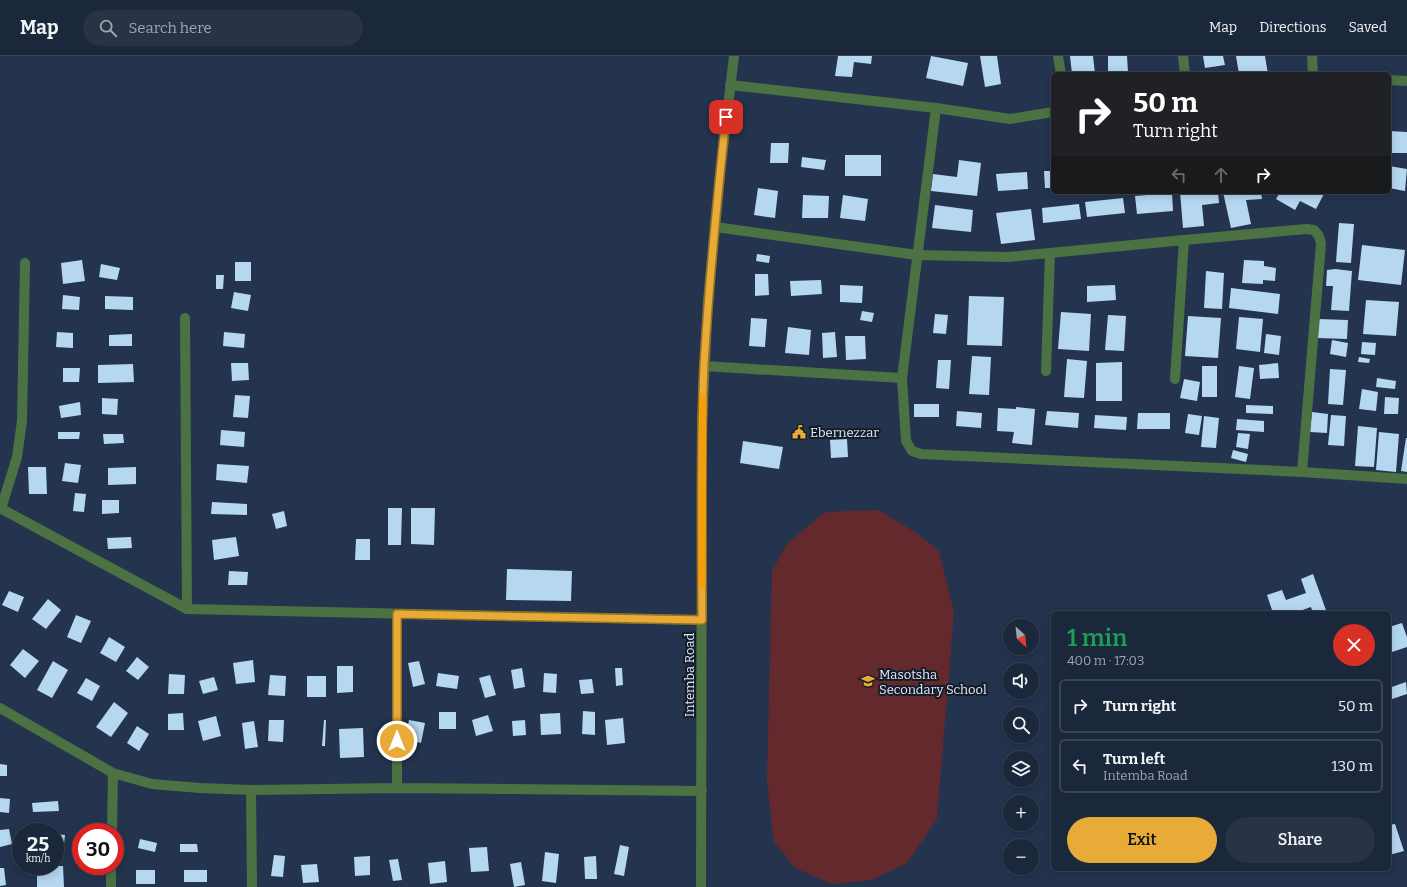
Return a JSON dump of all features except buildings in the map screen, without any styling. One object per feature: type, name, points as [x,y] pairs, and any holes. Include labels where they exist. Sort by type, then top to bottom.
[{"type":"street","name":"Intemba Road","points":[[701,887],[702,422],[704,366],[715,227],[734,56]]},
{"type":"street","points":[[1058,56],[1061,72]]},
{"type":"street","points":[[1183,56],[1185,72]]},
{"type":"street","points":[[1312,56],[1313,72]]},
{"type":"street","points":[[1391,80],[1407,81]]},
{"type":"street","points":[[730,85],[936,108],[1010,119],[1051,112]]},
{"type":"street","points":[[936,108],[902,378],[906,441],[912,451],[921,454],[1302,472],[1407,479]]},
{"type":"street","points":[[715,227],[917,255],[1008,257],[1306,229],[1314,230],[1319,236],[1321,244],[1302,472]]},
{"type":"street","points":[[1175,379],[1184,240]]},
{"type":"street","points":[[1046,371],[1050,253]]},
{"type":"street","points":[[25,264],[22,421],[17,457],[0,508],[187,610],[702,620]]},
{"type":"street","points":[[185,318],[187,610]]},
{"type":"street","points":[[704,366],[902,378]]},
{"type":"street","points":[[397,614],[397,788]]},
{"type":"street","points":[[0,708],[113,773],[152,784],[251,790],[397,788],[702,791]]},
{"type":"street","points":[[112,823],[113,773]]},
{"type":"street","points":[[251,790],[252,887]]},
{"type":"street","points":[[111,875],[111,887]]},
{"type":"shaded area","points":[[879,510],[918,534],[939,551],[954,612],[937,819],[907,863],[872,880],[832,884],[795,868],[774,842],[767,781],[772,571],[787,544],[825,512]]},
{"type":"slow traffic","points":[[702,585],[703,398]]},
{"type":"place","name":"Ebernezzar","points":[[799,432]]},
{"type":"place","name":"Masotsha Secondary School","points":[[868,681]]},
{"type":"route","points":[[397,741],[397,614],[702,620],[702,422],[704,366],[708,301],[726,117]]}]
